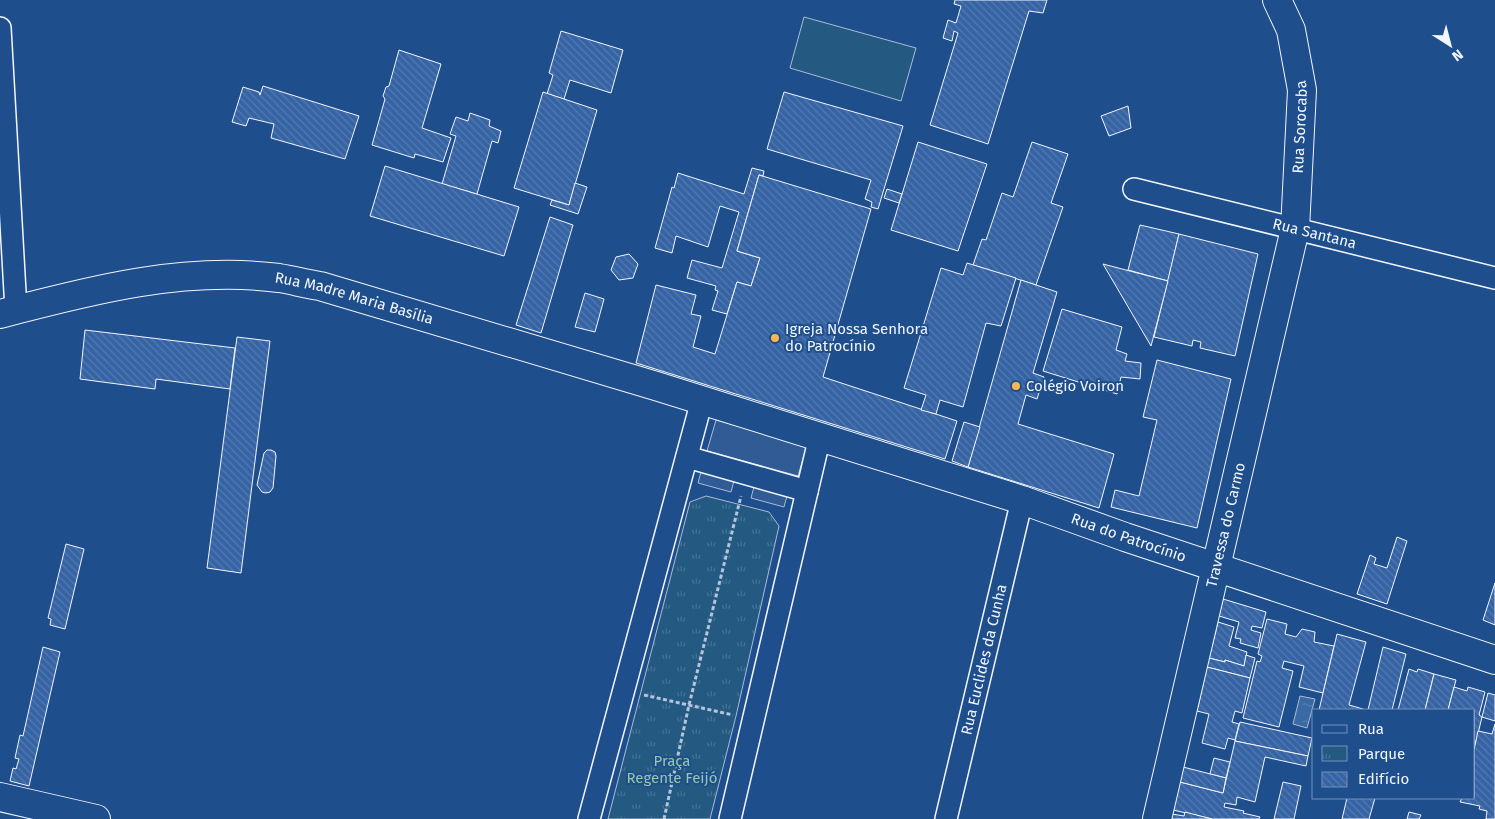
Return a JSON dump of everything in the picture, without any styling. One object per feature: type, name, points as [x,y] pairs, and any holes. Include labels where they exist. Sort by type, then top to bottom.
[{"type":"street","name":"Rua Sorocaba","points":[[1277,0],[1291,30],[1302,90],[1295,229]]},
{"type":"street","points":[[0,28],[8,312]]},
{"type":"street","name":"Rua Santana","points":[[1134,190],[1495,278]]},
{"type":"street","name":"Travessa do Carmo","points":[[1157,819],[1295,229]]},
{"type":"street","name":"Rua Madre Maria Basília","points":[[8,312],[60,298],[140,281],[195,276],[278,278],[320,286],[702,400]]},
{"type":"street","points":[[589,819],[702,400],[820,436],[730,819]]},
{"type":"street","name":"Rua do Patrocínio","points":[[820,436],[1022,500],[1125,537],[1495,660]]},
{"type":"street","points":[[687,457],[807,491]]},
{"type":"street","name":"Rua Euclides da Cunha","points":[[946,819],[1022,500]]},
{"type":"street","points":[[0,797],[52,814],[96,819]]},
{"type":"path","points":[[664,819],[689,705],[747,473]]},
{"type":"path","points":[[641,694],[736,716]]},
{"type":"green space","points":[[804,17],[916,48],[901,101],[790,68]]},
{"type":"green space","name":"Praça Regente Feijó","points":[[706,496],[769,512],[779,526],[736,716],[710,819],[608,819],[690,502]]},
{"type":"shaded area","points":[[716,420],[807,445],[798,476],[707,451]]},
{"type":"shaded area","points":[[702,468],[735,477],[731,492],[698,483]]},
{"type":"shaded area","points":[[755,483],[788,492],[784,507],[751,498]]},
{"type":"water","points":[[1300,696],[1315,699],[1307,728],[1293,724]]},
{"type":"building","points":[[955,0],[1047,0],[1043,13],[1029,11],[988,144],[930,125],[958,33],[954,31],[952,41],[943,38],[948,20],[956,23],[961,6],[954,4]]},
{"type":"building","points":[[561,31],[623,50],[611,93],[570,80],[564,99],[547,94],[553,75],[549,73]]},
{"type":"building","points":[[399,50],[441,64],[422,128],[451,138],[443,162],[415,154],[414,158],[372,145],[385,99],[383,96],[386,87],[389,86]]},
{"type":"building","points":[[263,86],[359,116],[345,159],[271,138],[274,124],[249,118],[246,126],[232,122],[243,87],[259,92],[260,95]]},
{"type":"building","points":[[543,92],[597,110],[569,205],[514,188]]},
{"type":"building","points":[[784,92],[903,126],[878,209],[871,207],[872,202],[865,199],[871,180],[767,149]]},
{"type":"building","points":[[1128,106],[1131,128],[1109,136],[1101,116]]},
{"type":"building","points":[[470,113],[490,120],[489,126],[501,131],[498,143],[492,141],[477,194],[442,184],[456,136],[450,134],[456,117],[468,121]]},
{"type":"building","points":[[918,142],[987,164],[958,251],[891,230]]},
{"type":"building","points":[[1032,142],[1068,154],[1051,203],[1063,207],[1036,285],[973,265],[982,239],[986,240],[1002,193],[1013,197]]},
{"type":"building","points":[[385,166],[519,207],[504,256],[370,216]]},
{"type":"building","points":[[752,168],[764,171],[763,176],[759,175],[737,251],[760,258],[751,286],[737,282],[727,314],[712,310],[718,291],[715,290],[716,286],[687,278],[692,260],[722,268],[739,212],[720,206],[708,247],[676,236],[672,253],[655,248],[672,187],[674,188],[678,173],[744,194]]},
{"type":"building","points":[[759,175],[871,209],[823,377],[957,421],[945,459],[636,363],[656,285],[696,295],[691,314],[701,316],[693,347],[715,354],[737,282],[751,286],[760,258],[737,251]]},
{"type":"building","points":[[575,183],[587,187],[578,214],[550,205],[552,200],[569,205]]},
{"type":"building","points":[[887,189],[902,194],[899,203],[884,198]]},
{"type":"building","points":[[550,217],[573,225],[541,333],[516,325]]},
{"type":"building","points":[[1140,225],[1179,234],[1168,281],[1128,270]]},
{"type":"building","points":[[1179,234],[1258,254],[1235,356],[1200,348],[1201,342],[1193,340],[1192,346],[1154,337]]},
{"type":"building","points":[[629,254],[638,264],[633,278],[619,280],[611,270],[616,257]]},
{"type":"building","points":[[967,263],[1016,278],[1001,326],[986,323],[963,407],[940,400],[936,414],[921,410],[926,395],[904,388],[941,268],[963,275]]},
{"type":"building","points":[[1103,264],[1168,281],[1151,346]]},
{"type":"building","name":"Colégio Voiron","points":[[1021,280],[1057,292],[1033,373],[1044,377],[1037,399],[1026,395],[1018,424],[1114,454],[1099,508],[968,467]]},
{"type":"building","points":[[585,293],[604,299],[595,332],[575,327]]},
{"type":"building","points":[[1062,309],[1122,327],[1116,350],[1127,354],[1125,361],[1141,363],[1140,379],[1121,377],[1117,394],[1043,371]]},
{"type":"building","points":[[85,330],[235,348],[230,389],[156,379],[155,389],[80,379]]},
{"type":"building","points":[[237,337],[270,341],[241,573],[207,568]]},
{"type":"building","points":[[1157,360],[1231,379],[1197,528],[1111,507],[1115,490],[1139,496],[1157,420],[1143,417]]},
{"type":"building","points":[[964,422],[980,427],[968,467],[952,461]]},
{"type":"building","points":[[267,450],[275,452],[276,456],[273,488],[270,492],[266,493],[262,492],[257,485],[264,453]]},
{"type":"building","points":[[1397,537],[1407,541],[1387,604],[1357,594],[1370,555],[1376,558],[1374,564],[1387,568]]},
{"type":"building","points":[[66,544],[84,549],[65,629],[50,625],[51,619],[48,618]]},
{"type":"building","points":[[1495,583],[1495,625],[1483,620]]},
{"type":"building","points":[[1223,599],[1266,612],[1262,628],[1252,626],[1251,630],[1261,633],[1258,648],[1240,643],[1241,639],[1235,638],[1239,622],[1219,616]]},
{"type":"building","points":[[1267,619],[1287,624],[1285,634],[1296,637],[1302,629],[1315,632],[1314,642],[1334,646],[1323,693],[1299,687],[1304,666],[1284,661],[1282,668],[1293,671],[1279,727],[1243,718],[1257,661],[1260,662],[1262,656],[1258,654]]},
{"type":"building","points":[[1218,622],[1234,627],[1229,646],[1247,652],[1244,666],[1225,660],[1225,662],[1209,658]]},
{"type":"building","points":[[1337,634],[1366,642],[1349,705],[1363,709],[1319,709]]},
{"type":"building","points":[[43,647],[60,652],[29,786],[10,781],[13,768],[16,769],[19,759],[15,758],[20,735],[23,736]]},
{"type":"building","points":[[1383,647],[1406,654],[1392,709],[1368,709]]},
{"type":"building","points":[[1246,655],[1255,658],[1250,678],[1207,667],[1209,658],[1225,662],[1225,660],[1244,666]]},
{"type":"building","points":[[1207,667],[1250,678],[1242,713],[1235,711],[1232,722],[1239,724],[1235,740],[1228,738],[1225,749],[1202,743],[1209,714],[1197,711]]},
{"type":"building","points":[[1409,669],[1417,672],[1418,669],[1434,674],[1425,709],[1398,709]]},
{"type":"building","points":[[1434,674],[1456,680],[1448,709],[1425,709]]},
{"type":"building","points":[[1454,687],[1467,691],[1468,687],[1485,692],[1479,715],[1482,717],[1475,746],[1475,709],[1448,709]]},
{"type":"building","points":[[1488,693],[1495,695],[1495,721],[1482,717]]},
{"type":"building","points":[[1240,722],[1312,738],[1308,756],[1235,741]]},
{"type":"building","points":[[1495,724],[1495,819],[1486,819],[1487,811],[1479,809],[1480,806],[1460,802],[1462,799],[1475,799],[1475,745],[1478,731],[1492,734]]},
{"type":"building","points":[[1235,741],[1308,756],[1306,766],[1265,757],[1255,802],[1237,797],[1236,805],[1225,803],[1224,807],[1244,811],[1243,813],[1260,817],[1259,819],[1212,819],[1173,810],[1180,782],[1223,793]]},
{"type":"building","points":[[1214,758],[1230,762],[1226,778],[1210,774]]},
{"type":"building","points":[[1183,767],[1226,778],[1223,793],[1180,782]]},
{"type":"building","points":[[1283,782],[1301,786],[1294,819],[1274,819]]},
{"type":"building","points":[[1347,799],[1375,799],[1369,819],[1342,819]]},
{"type":"building","points":[[1185,812],[1212,819],[1171,819],[1172,814],[1184,816]]},
{"type":"building","points":[[1409,812],[1421,815],[1419,819],[1407,819]]},
{"type":"place","name":"Igreja Nossa Senhora do Patrocínio","points":[[775,338]]},
{"type":"place","name":"Colégio Voiron","points":[[1016,386]]}]
